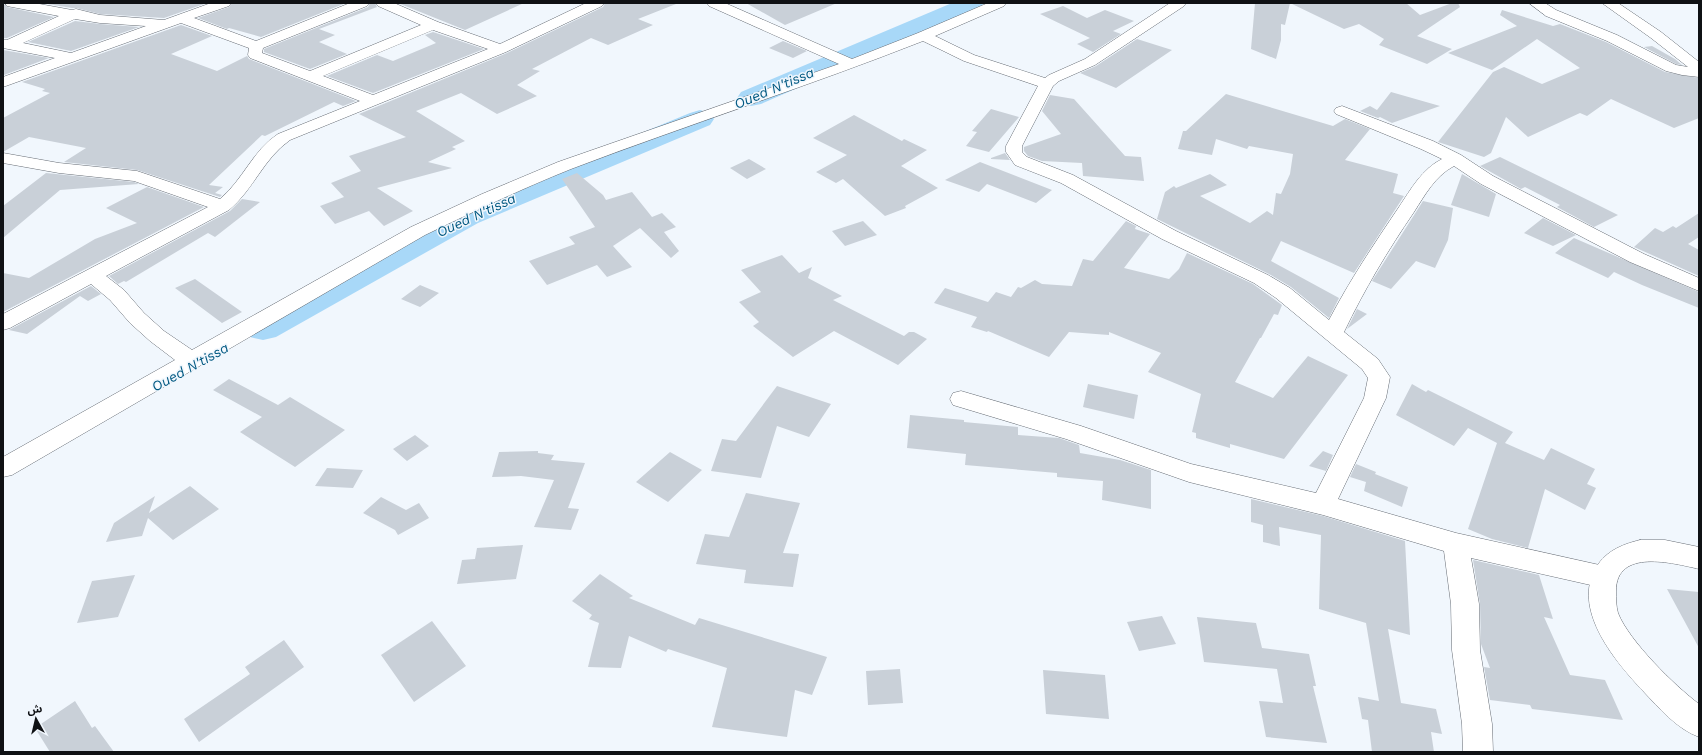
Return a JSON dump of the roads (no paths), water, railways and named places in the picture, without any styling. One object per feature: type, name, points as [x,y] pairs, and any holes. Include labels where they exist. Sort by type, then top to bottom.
[{"type":"street","points":[[3,8],[13,3],[100,19],[169,23]]},
{"type":"street","points":[[3,82],[70,57],[183,19],[224,3]]},
{"type":"street","points":[[183,19],[256,46],[362,3]]},
{"type":"street","points":[[383,3],[433,25],[501,49]]},
{"type":"street","points":[[3,322],[223,206],[239,191],[259,160],[277,141],[501,49],[596,3]]},
{"type":"street","points":[[714,3],[852,64]]},
{"type":"street","points":[[3,468],[418,232],[488,198],[564,166],[852,64],[923,36],[999,3]]},
{"type":"street","points":[[1179,3],[1090,62],[1054,78],[1047,84],[1021,130],[1014,146],[1014,152],[1021,161],[1067,179],[1169,235],[1261,279],[1283,292],[1370,364],[1379,377],[1375,398],[1323,505]]},
{"type":"street","points":[[1536,3],[1551,13],[1612,38],[1671,68],[1699,73]]},
{"type":"street","points":[[1609,3],[1656,35],[1699,69]]},
{"type":"street","points":[[6,44],[91,6]]},
{"type":"street","points":[[311,76],[433,25]]},
{"type":"street","points":[[923,36],[968,58],[1047,84]]},
{"type":"street","points":[[6,44],[70,57]]},
{"type":"street","points":[[256,46],[255,55],[374,100]]},
{"type":"street","points":[[1342,111],[1427,145],[1455,159],[1487,180],[1637,258],[1699,285]]},
{"type":"street","points":[[3,158],[59,168],[137,176],[223,206]]},
{"type":"street","points":[[1333,334],[1365,272],[1413,198],[1435,171],[1455,159]]},
{"type":"street","points":[[92,275],[117,295],[142,323],[157,336],[192,361]]},
{"type":"street","points":[[961,399],[1073,432],[1189,473],[1323,505],[1456,544],[1604,577]]},
{"type":"street","points":[[1456,544],[1465,604],[1466,650],[1477,724],[1478,752]]},
{"type":"street","points":[[1699,558],[1653,551],[1629,553],[1615,562],[1604,577],[1602,601],[1607,618],[1626,648],[1650,678],[1679,708],[1699,723]]},
{"type":"waterway","name":"Oued N'tissa","points":[[751,98],[972,3]]},
{"type":"waterway","name":"Oued N'tissa","points":[[263,328],[467,216],[700,119]]}]
